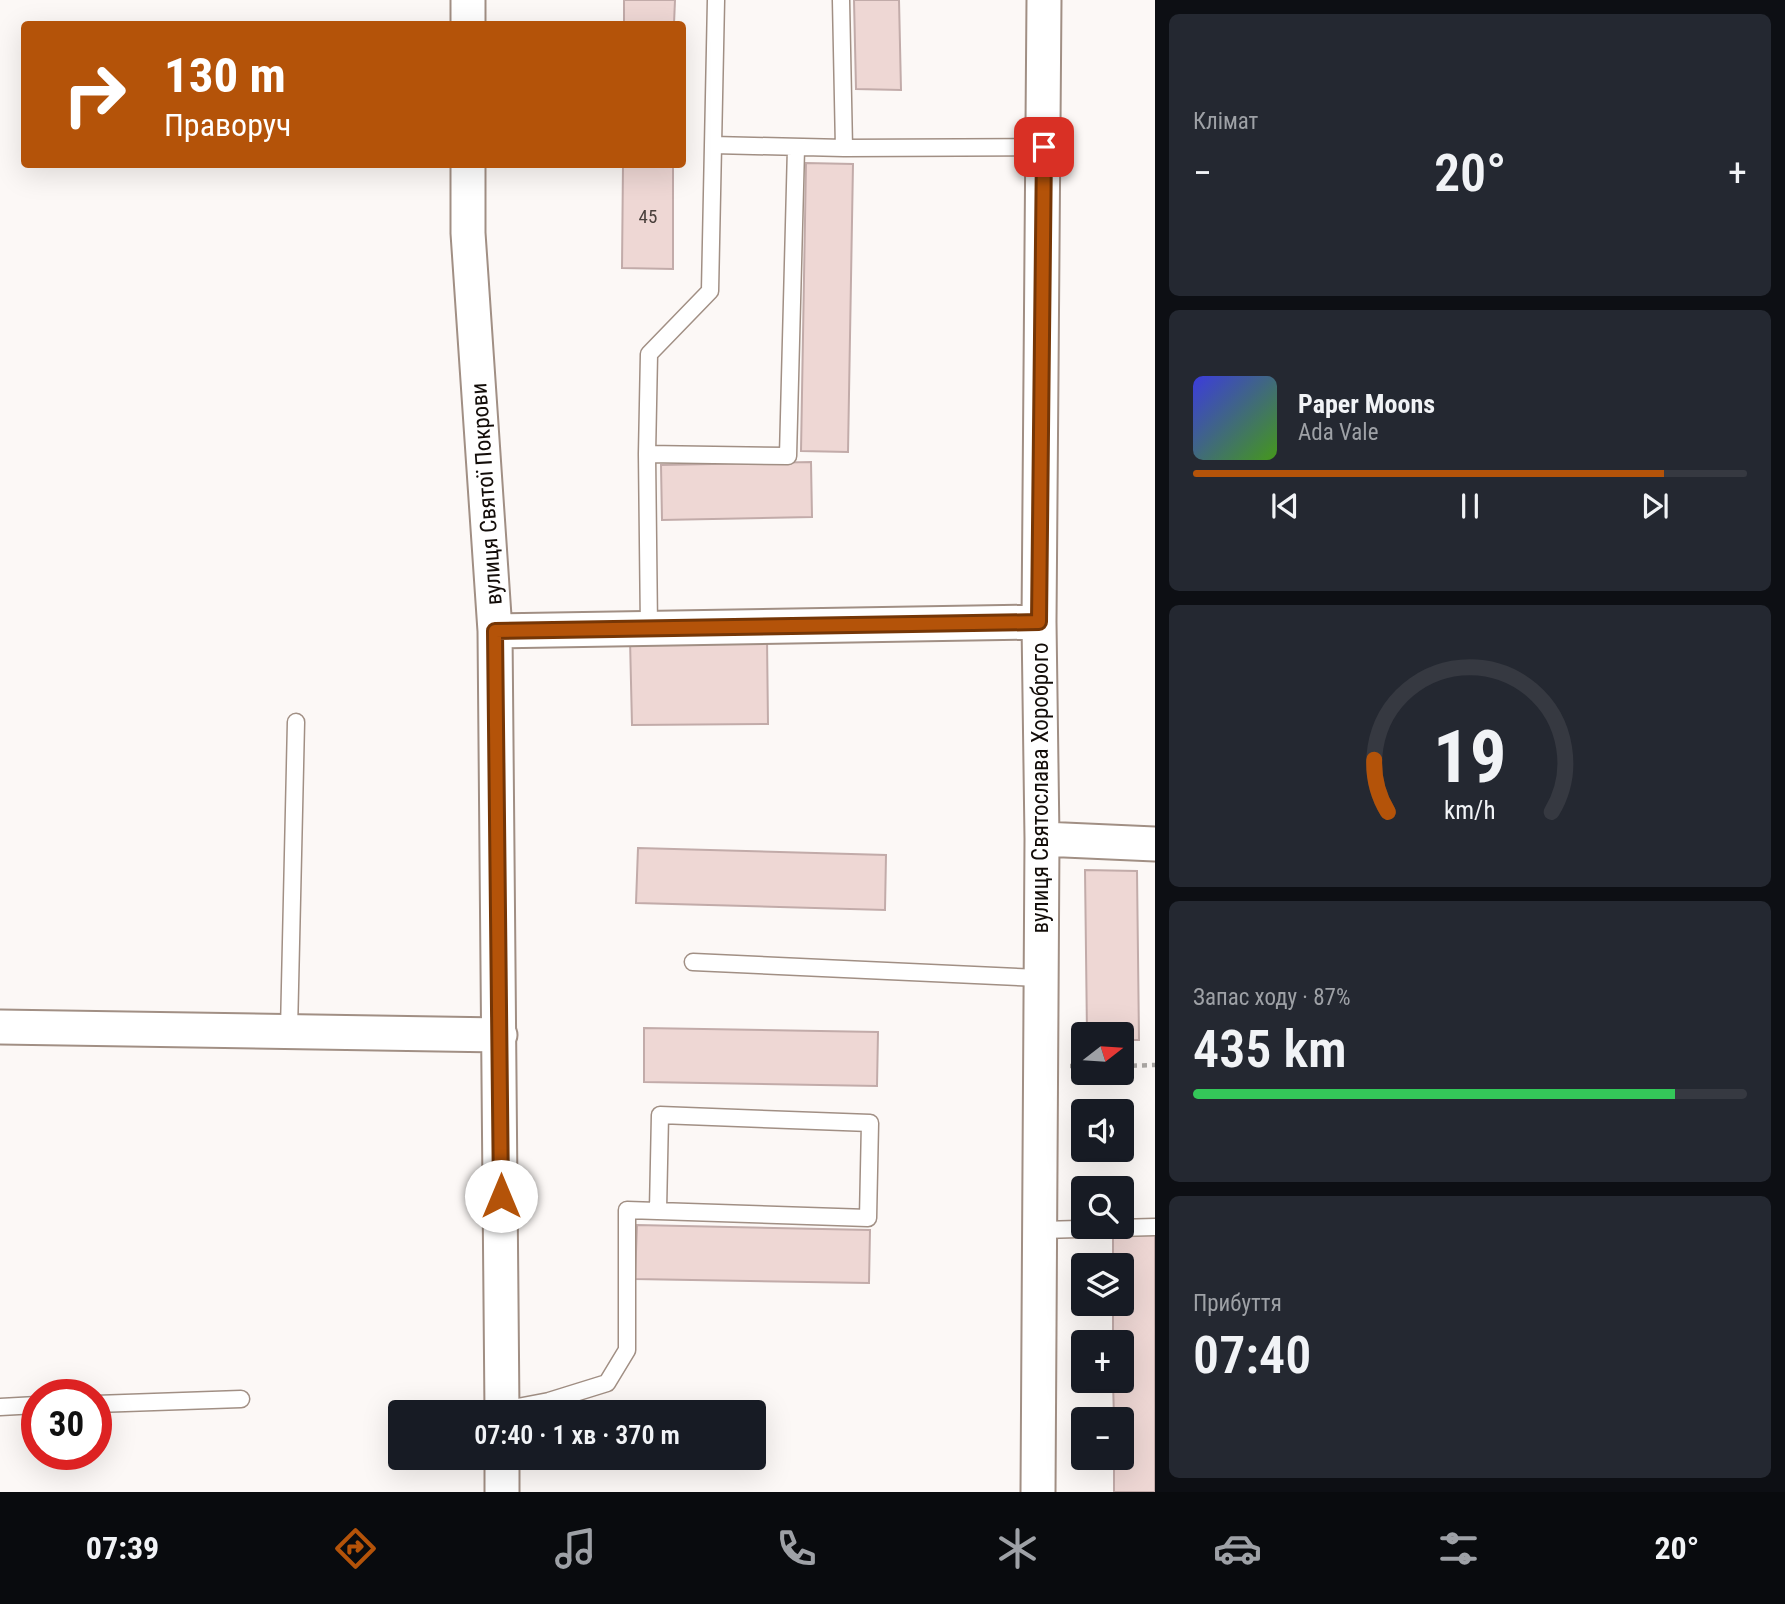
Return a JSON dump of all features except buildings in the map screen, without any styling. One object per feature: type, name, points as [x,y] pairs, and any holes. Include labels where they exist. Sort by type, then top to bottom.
[{"type":"street","points":[[468,0],[468,21]]},
{"type":"street","name":"вулиця Святослава Хороброго","points":[[1038,1492],[1042,839],[1039,622],[1044,0]]},
{"type":"street","name":"вулиця Святої Покрови","points":[[468,168],[468,233],[495,631],[502,1400]]},
{"type":"street","points":[[495,631],[1039,622]]},
{"type":"street","points":[[1042,839],[1155,844]]},
{"type":"street","points":[[0,1027],[500,1035]]},
{"type":"street","points":[[502,1470],[502,1492]]},
{"type":"lane","points":[[649,628],[646,454],[649,354],[710,291],[716,0]]},
{"type":"lane","points":[[841,0],[844,148]]},
{"type":"lane","points":[[713,145],[796,148],[1044,147]]},
{"type":"lane","points":[[646,454],[788,456],[796,148]]},
{"type":"lane","points":[[289,1031],[296,722]]},
{"type":"lane","points":[[693,962],[1040,978]]},
{"type":"lane","points":[[552,1400],[607,1383],[627,1350],[626,1210],[868,1218],[870,1123],[660,1115],[657,1210]]},
{"type":"lane","points":[[1041,1230],[1155,1227]]},
{"type":"lane","points":[[112,1403],[241,1399]]},
{"type":"lane","points":[[0,1407],[21,1406]]},
{"type":"path","points":[[1134,1066],[1155,1065]]},
{"type":"route","points":[[501,1196],[495,631],[1039,622],[1044,147]]}]
